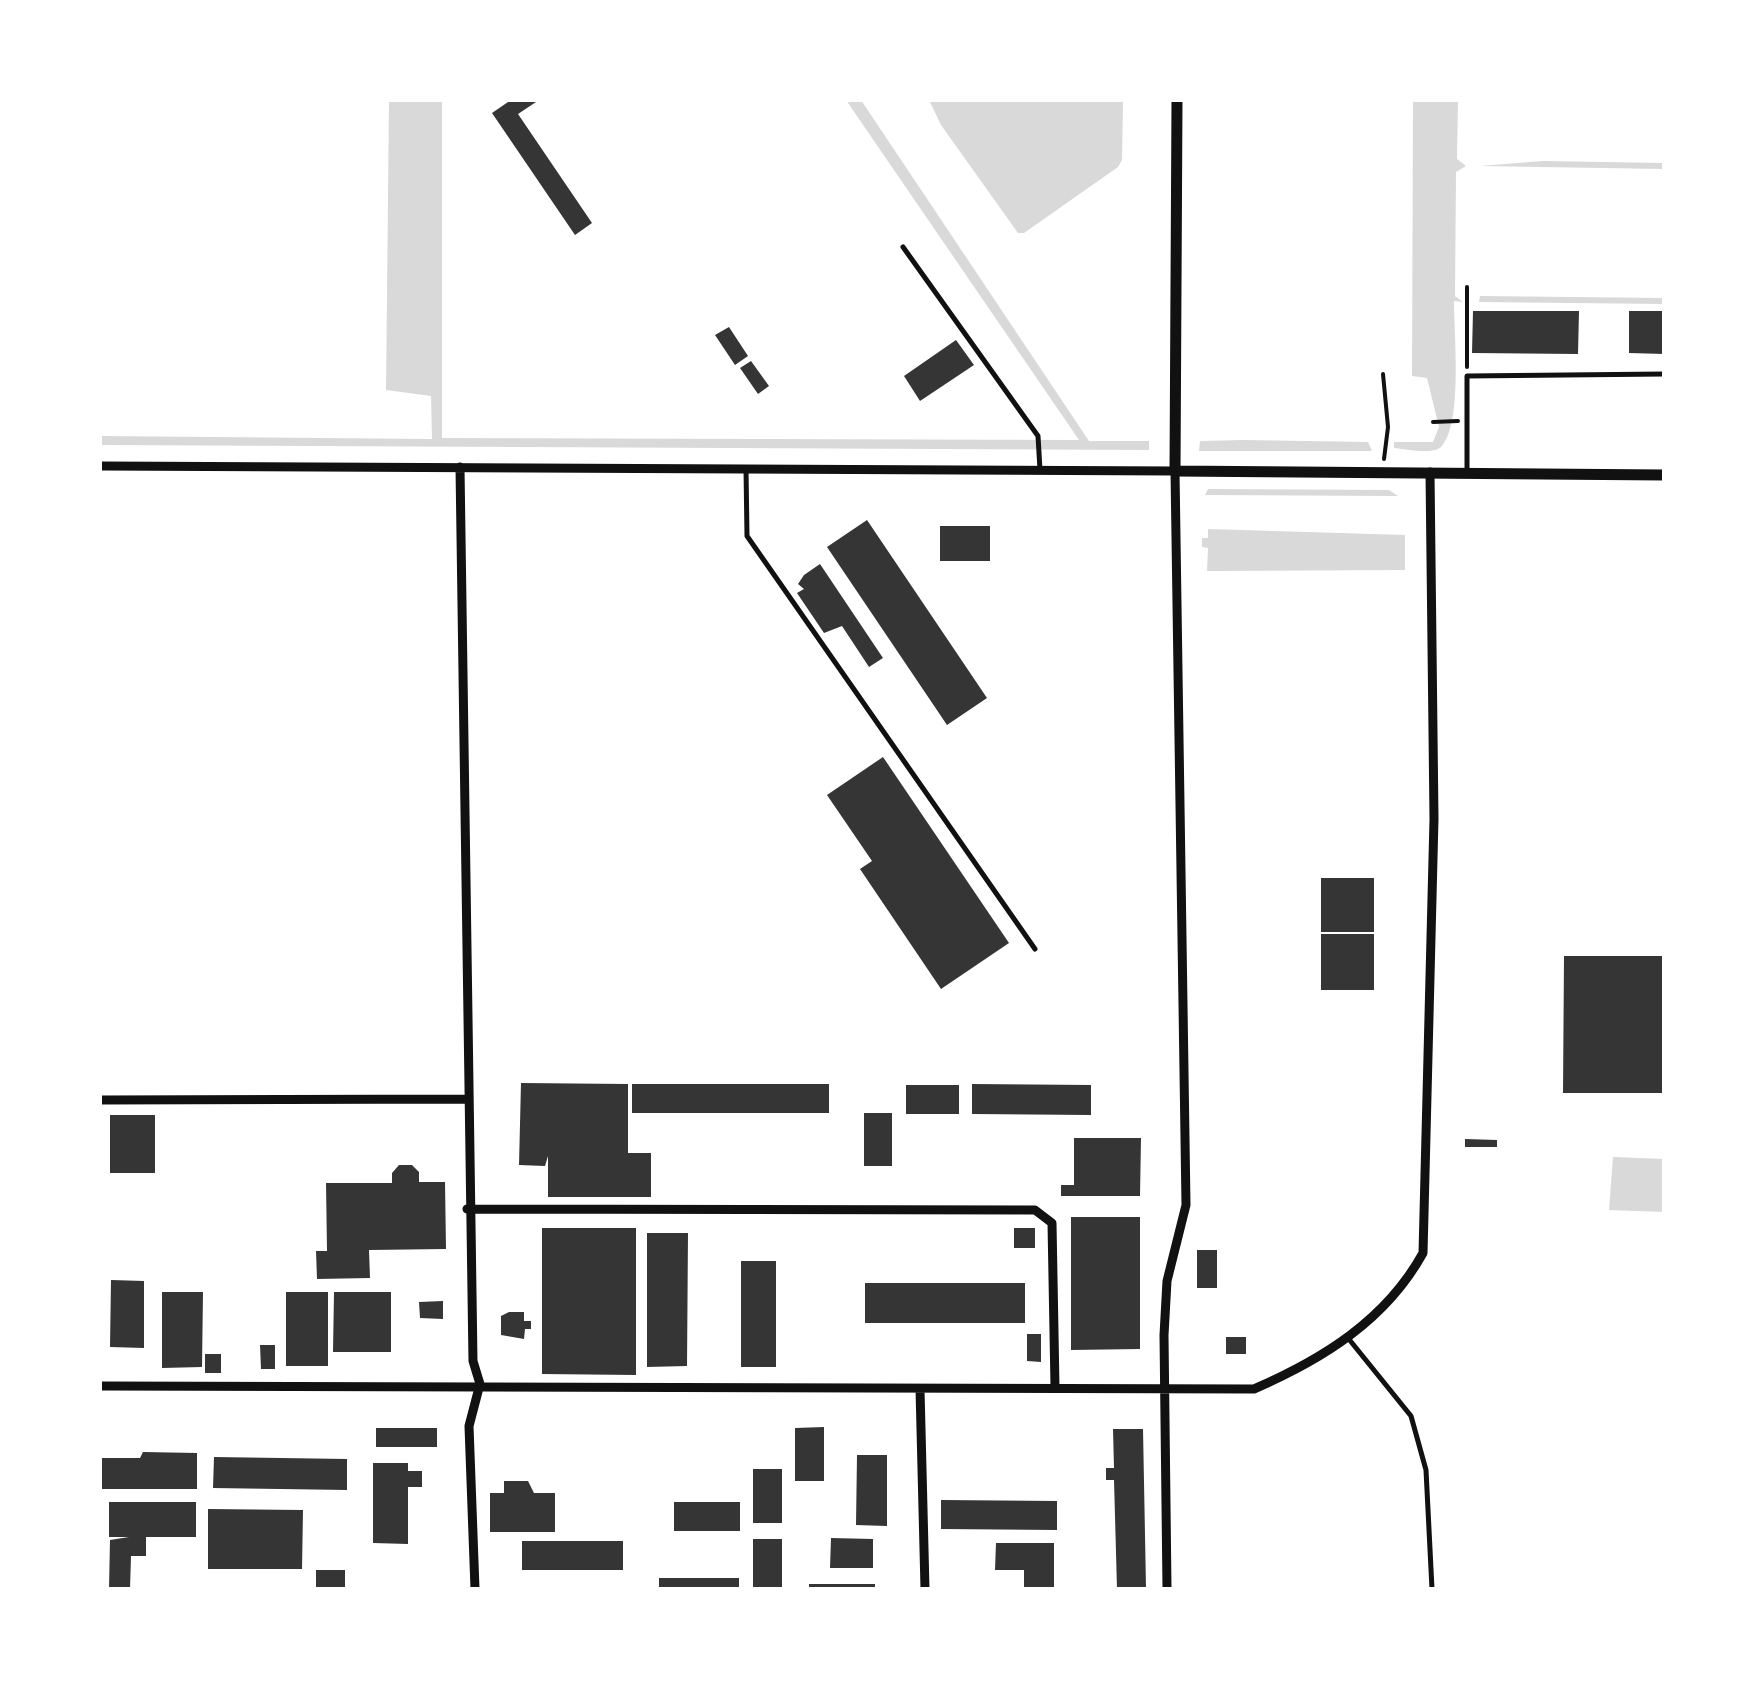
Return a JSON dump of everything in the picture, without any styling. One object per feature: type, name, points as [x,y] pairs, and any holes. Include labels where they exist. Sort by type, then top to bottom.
[{"type":"street","points":[[1166,1589],[1163,1390],[1168,1281],[1186,1205],[1175,472],[1177,100]]},
{"type":"street","points":[[100,466],[746,466],[1664,475]]},
{"type":"street","points":[[460,467],[467,1209],[472,1360],[480,1384],[469,1426],[475,1589]]},
{"type":"street","points":[[100,1386],[1254,1389],[1298,1370],[1348,1338],[1402,1291],[1423,1253],[1434,819],[1430,472]]},
{"type":"street","points":[[100,1100],[468,1099]]},
{"type":"street","points":[[467,1209],[1035,1210],[1052,1223],[1055,1387]]},
{"type":"street","points":[[920,1389],[925,1589]]},
{"type":"lane","points":[[903,247],[1038,436],[1040,470]]},
{"type":"lane","points":[[1467,473],[1467,376],[1664,374]]},
{"type":"lane","points":[[746,466],[747,536],[1035,949]]},
{"type":"lane","points":[[1348,1338],[1411,1416],[1426,1470],[1432,1589]]},
{"type":"path","points":[[1467,286],[1467,376]]},
{"type":"path","points":[[1383,374],[1388,427],[1383,472]]},
{"type":"path","points":[[1433,422],[1456,421]]},
{"type":"shaded area","points":[[389,100],[442,100],[442,438],[1079,440],[846,100],[861,100],[1089,441],[1149,441],[1149,450],[100,445],[100,436],[432,439],[431,396],[386,390]]},
{"type":"shaded area","points":[[929,100],[1123,100],[1122,160],[1118,167],[1024,233],[1018,233],[941,125]]},
{"type":"shaded area","points":[[1413,100],[1458,100],[1457,159],[1466,166],[1456,172],[1455,296],[1463,302],[1454,301],[1455,400],[1448,436],[1441,447],[1425,451],[1394,448],[1394,442],[1433,442],[1439,427],[1427,378],[1412,376]]},
{"type":"shaded area","points":[[1543,161],[1664,163],[1664,169],[1480,166]]},
{"type":"shaded area","points":[[1480,296],[1664,298],[1664,304],[1479,302]]},
{"type":"shaded area","points":[[1200,441],[1368,442],[1372,451],[1199,451]]},
{"type":"shaded area","points":[[1208,489],[1389,490],[1398,496],[1205,495]]},
{"type":"shaded area","points":[[1208,529],[1405,535],[1405,570],[1207,571],[1208,548],[1202,547],[1202,538],[1208,538]]},
{"type":"shaded area","points":[[1613,1157],[1664,1159],[1664,1212],[1609,1210]]},
{"type":"building","points":[[511,100],[539,100],[518,114],[592,223],[575,235],[492,113]]},
{"type":"building","points":[[1473,311],[1579,311],[1578,354],[1472,353]]},
{"type":"building","points":[[1629,311],[1664,311],[1664,354],[1629,353]]},
{"type":"building","points":[[729,327],[748,356],[735,365],[715,335]]},
{"type":"building","points":[[956,340],[974,365],[920,401],[904,376]]},
{"type":"building","points":[[751,361],[769,386],[758,394],[740,368]]},
{"type":"building","points":[[867,520],[987,698],[947,725],[827,547]]},
{"type":"building","points":[[940,526],[990,526],[990,561],[940,561]]},
{"type":"building","points":[[820,564],[883,658],[869,667],[842,626],[824,633],[797,593],[804,589],[798,584],[804,575]]},
{"type":"building","points":[[883,757],[1009,943],[941,989],[860,869],[872,861],[827,795]]},
{"type":"building","points":[[1321,878],[1374,878],[1374,932],[1321,932]]},
{"type":"building","points":[[1321,934],[1374,934],[1374,990],[1321,990]]},
{"type":"building","points":[[1564,956],[1664,956],[1664,1093],[1563,1093]]},
{"type":"building","points":[[521,1083],[628,1084],[628,1153],[651,1153],[651,1197],[548,1197],[548,1156],[545,1166],[519,1165]]},
{"type":"building","points":[[632,1084],[829,1084],[829,1113],[632,1113]]},
{"type":"building","points":[[972,1084],[1091,1085],[1091,1115],[972,1114]]},
{"type":"building","points":[[906,1085],[959,1085],[959,1114],[906,1114]]},
{"type":"building","points":[[864,1113],[892,1113],[892,1166],[864,1166]]},
{"type":"building","points":[[110,1115],[155,1115],[155,1173],[110,1173]]},
{"type":"building","points":[[1074,1138],[1141,1138],[1140,1196],[1061,1196],[1061,1185],[1074,1185]]},
{"type":"building","points":[[1465,1139],[1497,1140],[1497,1147],[1465,1147]]},
{"type":"building","points":[[399,1165],[412,1165],[419,1172],[419,1182],[445,1182],[446,1249],[369,1250],[370,1278],[317,1279],[316,1251],[327,1251],[326,1183],[392,1183],[392,1173]]},
{"type":"building","points":[[1071,1217],[1140,1217],[1140,1349],[1071,1350]]},
{"type":"building","points":[[542,1228],[636,1228],[636,1375],[542,1374]]},
{"type":"building","points":[[1014,1228],[1035,1228],[1035,1248],[1014,1248]]},
{"type":"building","points":[[647,1233],[688,1233],[687,1366],[647,1367]]},
{"type":"building","points":[[1197,1250],[1217,1250],[1217,1288],[1197,1288]]},
{"type":"building","points":[[741,1261],[776,1261],[776,1367],[741,1367]]},
{"type":"building","points":[[111,1280],[144,1281],[144,1348],[110,1347]]},
{"type":"building","points":[[865,1283],[1025,1283],[1025,1323],[865,1323]]},
{"type":"building","points":[[162,1292],[203,1292],[202,1367],[162,1368]]},
{"type":"building","points":[[286,1292],[328,1292],[328,1366],[286,1366]]},
{"type":"building","points":[[334,1292],[391,1292],[391,1352],[333,1352]]},
{"type":"building","points":[[443,1301],[443,1319],[420,1318],[419,1302]]},
{"type":"building","points":[[524,1312],[524,1321],[531,1321],[524,1339],[501,1335],[501,1316]]},
{"type":"building","points":[[1027,1334],[1041,1334],[1041,1362],[1027,1361]]},
{"type":"building","points":[[1226,1337],[1246,1337],[1246,1354],[1226,1354]]},
{"type":"building","points":[[260,1345],[275,1345],[275,1369],[261,1369]]},
{"type":"building","points":[[205,1354],[221,1354],[221,1373],[205,1373]]},
{"type":"building","points":[[824,1427],[824,1481],[795,1481],[795,1428]]},
{"type":"building","points":[[376,1428],[437,1428],[437,1447],[376,1447]]},
{"type":"building","points":[[1113,1429],[1143,1429],[1146,1588],[1117,1589],[1114,1480],[1106,1480],[1106,1468],[1114,1468]]},
{"type":"building","points":[[143,1452],[197,1453],[197,1489],[100,1489],[100,1458],[140,1458]]},
{"type":"building","points":[[857,1455],[887,1455],[887,1526],[856,1525]]},
{"type":"building","points":[[214,1457],[347,1459],[347,1490],[213,1488]]},
{"type":"building","points":[[373,1463],[408,1463],[408,1471],[422,1471],[422,1487],[408,1487],[408,1544],[373,1543]]},
{"type":"building","points":[[753,1469],[782,1469],[782,1523],[753,1523]]},
{"type":"building","points":[[504,1481],[528,1481],[534,1493],[555,1493],[555,1532],[490,1532],[490,1493],[504,1493]]},
{"type":"building","points":[[941,1500],[1057,1501],[1057,1530],[941,1529]]},
{"type":"building","points":[[109,1502],[196,1502],[196,1537],[146,1537],[146,1556],[131,1556],[130,1589],[109,1589],[110,1540],[129,1537],[109,1537]]},
{"type":"building","points":[[674,1502],[740,1502],[740,1531],[674,1531]]},
{"type":"building","points":[[208,1509],[303,1510],[302,1569],[208,1569]]},
{"type":"building","points":[[831,1538],[873,1539],[873,1568],[830,1568]]},
{"type":"building","points":[[753,1539],[782,1539],[782,1589],[753,1589]]},
{"type":"building","points":[[522,1541],[623,1541],[623,1570],[522,1570]]},
{"type":"building","points":[[996,1543],[1054,1543],[1054,1589],[1024,1589],[1024,1570],[995,1570]]},
{"type":"building","points":[[316,1570],[345,1570],[345,1589],[316,1589]]},
{"type":"building","points":[[659,1578],[739,1578],[739,1589],[659,1589]]},
{"type":"building","points":[[809,1584],[875,1584],[875,1589],[809,1589]]}]
